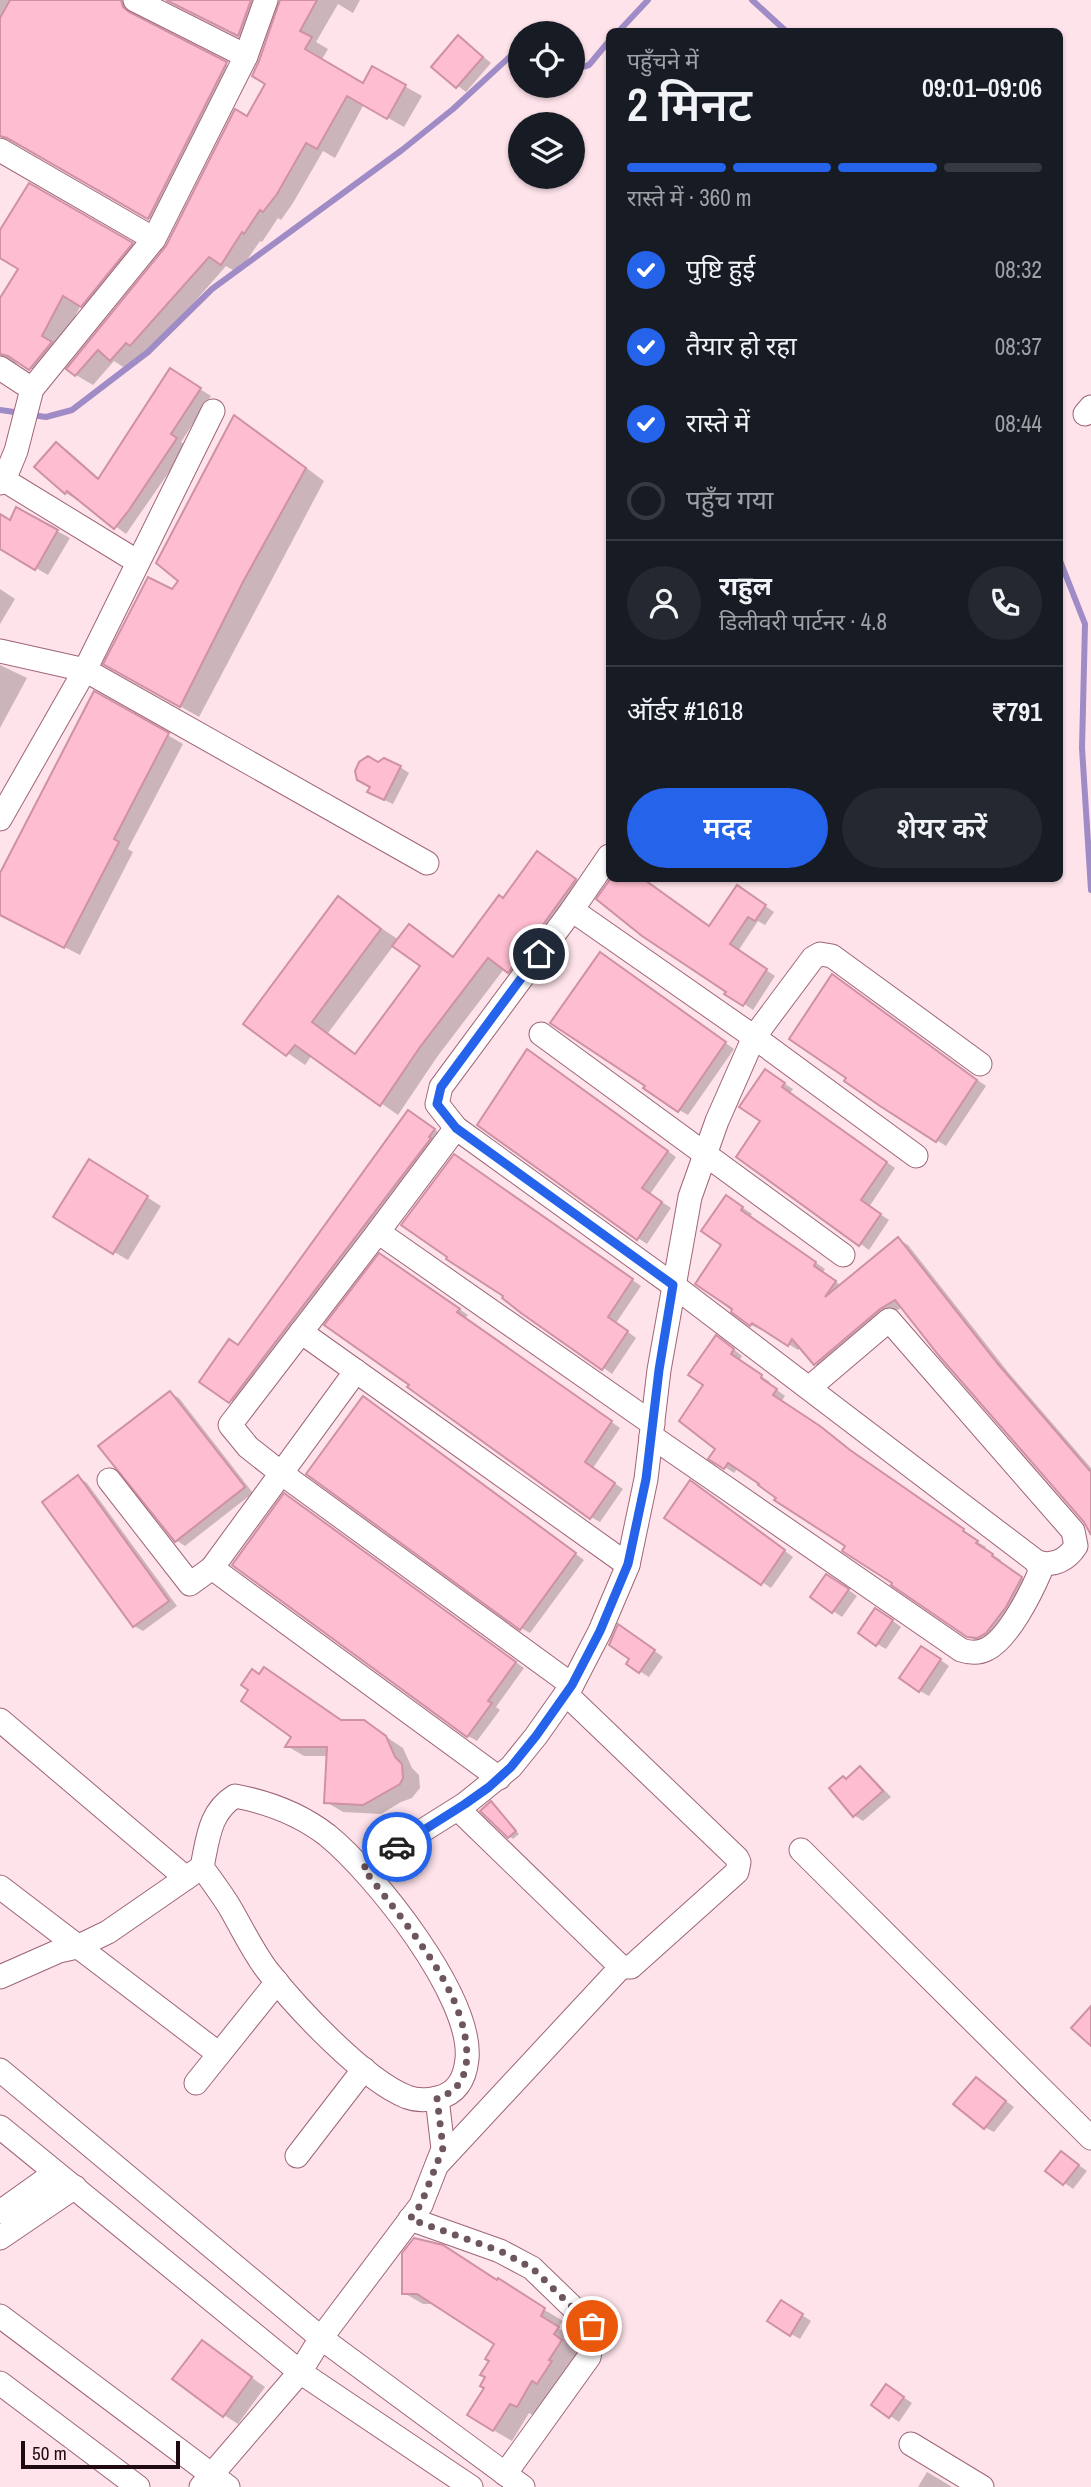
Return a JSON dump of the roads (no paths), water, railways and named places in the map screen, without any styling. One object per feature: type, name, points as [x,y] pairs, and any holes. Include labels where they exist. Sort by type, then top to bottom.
[{"type":"street","points":[[135,0],[246,56]]},
{"type":"street","points":[[138,562],[2,481],[16,451],[30,398],[154,239],[246,56],[266,0]]},
{"type":"street","points":[[0,150],[154,239]]},
{"type":"street","points":[[0,368],[30,398]]},
{"type":"street","points":[[0,819],[85,670],[213,411]]},
{"type":"street","points":[[0,651],[85,670],[426,863]]},
{"type":"street","points":[[606,860],[441,1087],[437,1104],[456,1128],[673,1285],[1037,1562],[1047,1565],[1070,1555],[1076,1546],[1073,1531],[889,1320],[809,1388]]},
{"type":"street","points":[[572,910],[754,1037],[916,1156]]},
{"type":"street","points":[[363,1868],[458,1809],[499,1778],[536,1736],[569,1689],[600,1631],[628,1564],[646,1479],[659,1370],[690,1197],[717,1121],[754,1037],[813,958],[827,954],[980,1064]]},
{"type":"street","points":[[541,1034],[843,1255]]},
{"type":"street","points":[[435,2168],[621,1968],[631,1967],[737,1872],[739,1863],[569,1689],[281,1473],[248,1447],[230,1425],[456,1128]]},
{"type":"street","points":[[378,1232],[961,1650],[970,1653],[984,1651],[1003,1635],[1040,1572],[1037,1562]]},
{"type":"street","points":[[301,1332],[628,1564]]},
{"type":"street","points":[[109,1480],[190,1584],[212,1568],[356,1371]]},
{"type":"street","points":[[212,1568],[499,1778]]},
{"type":"street","points":[[0,1720],[195,1873],[230,1907],[246,1939],[277,1982],[309,2018],[374,2078],[407,2097],[425,2101],[451,2094],[463,2080],[467,2057],[460,2019],[450,1992],[363,1868],[325,1834],[283,1810],[254,1799],[235,1796],[225,1802],[211,1823],[195,1873],[108,1932],[0,1978]]},
{"type":"street","points":[[458,1809],[621,1968]]},
{"type":"street","points":[[800,1850],[1091,2138]]},
{"type":"street","points":[[0,1887],[219,2054]]},
{"type":"street","points":[[196,2083],[277,1982]]},
{"type":"street","points":[[297,2156],[364,2069]]},
{"type":"street","points":[[0,2070],[321,2338],[516,2483],[589,2357],[592,2326],[532,2268],[500,2251],[410,2219]]},
{"type":"street","points":[[0,2316],[213,2483],[300,2372],[321,2338],[421,2204],[443,2148],[437,2098]]},
{"type":"street","points":[[0,2127],[300,2372],[471,2487]]},
{"type":"street","points":[[0,2212],[55,2173]]},
{"type":"street","points":[[0,2238],[75,2187]]},
{"type":"street","points":[[0,2383],[138,2487]]},
{"type":"street","points":[[911,2444],[982,2487]]},
{"type":"waterway","points":[[622,28],[648,0]]},
{"type":"waterway","points":[[752,0],[783,28]]},
{"type":"waterway","points":[[585,66],[606,45]]},
{"type":"waterway","points":[[32,415],[46,417],[72,410],[148,352],[212,289],[402,150],[453,109],[508,58]]},
{"type":"waterway","points":[[0,410],[21,413]]},
{"type":"waterway","points":[[1063,568],[1085,624],[1082,748],[1091,890]]}]
